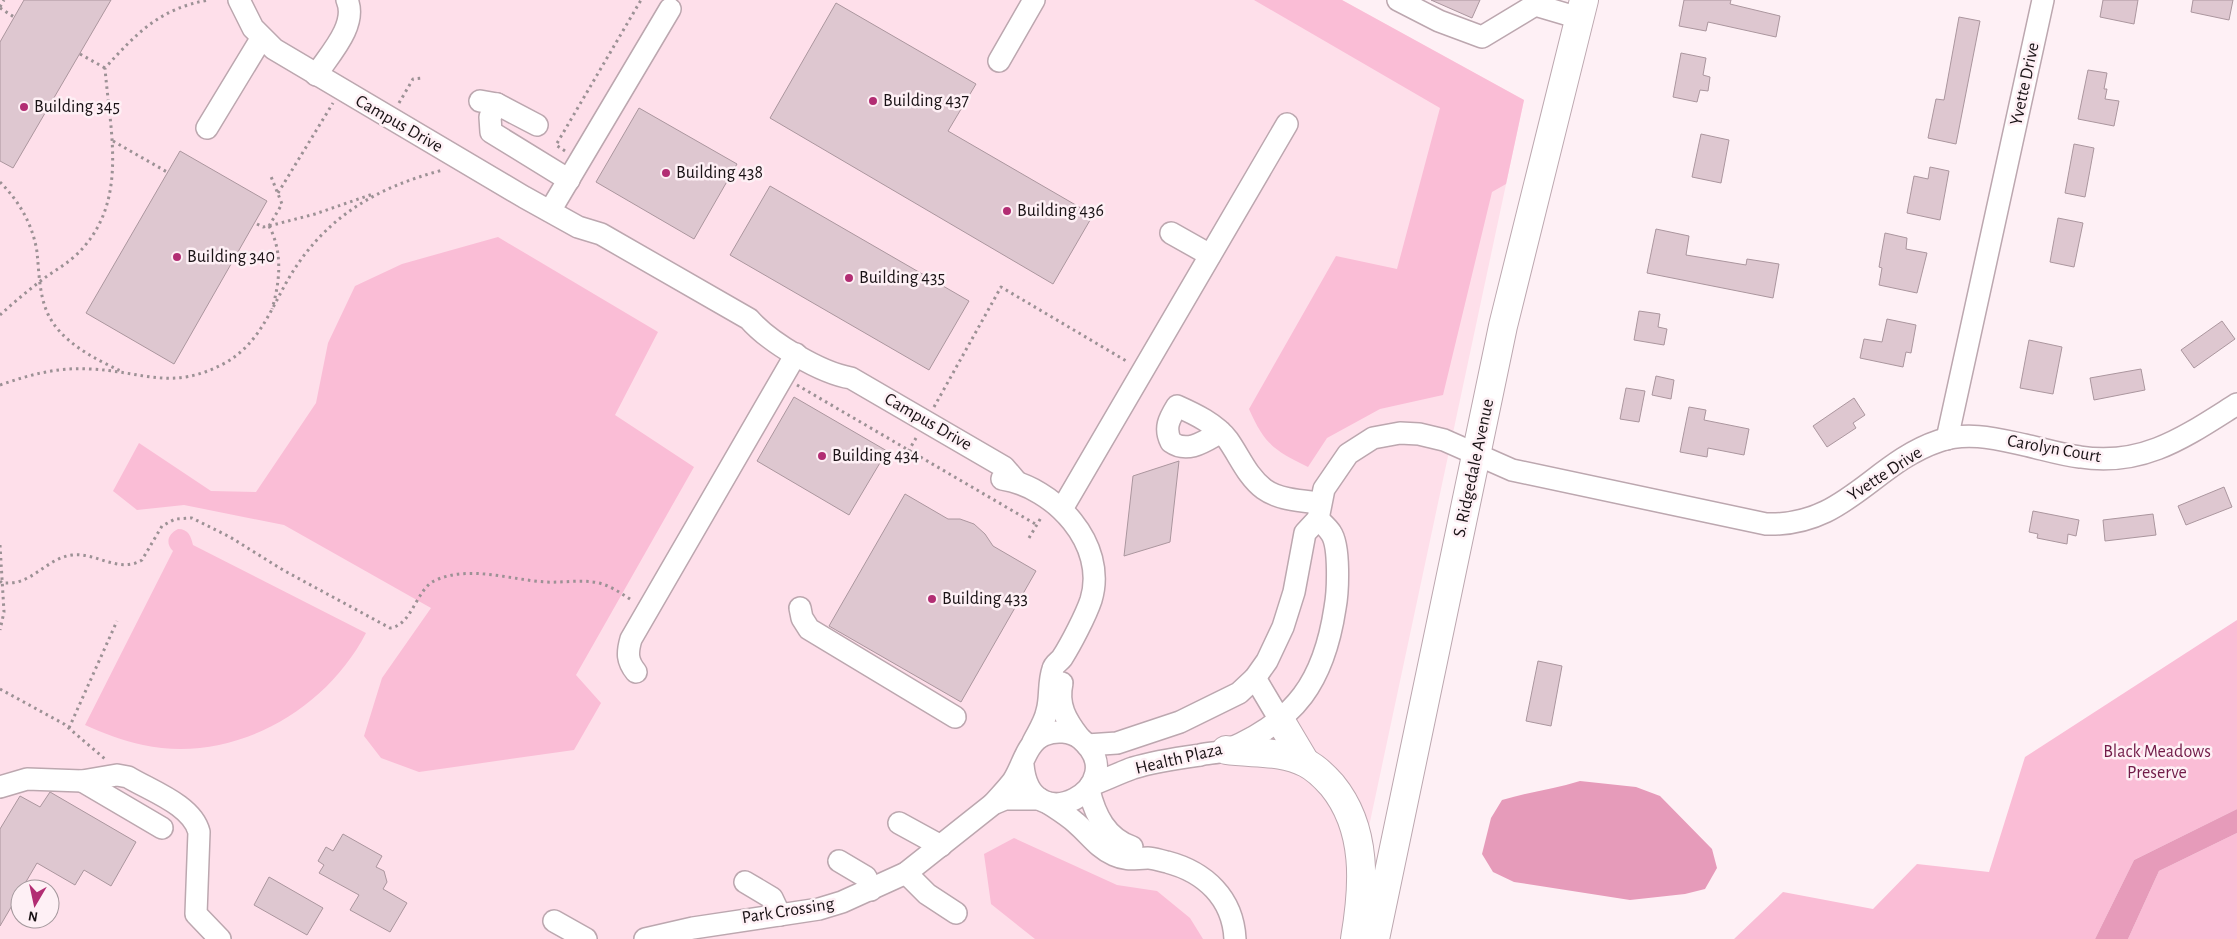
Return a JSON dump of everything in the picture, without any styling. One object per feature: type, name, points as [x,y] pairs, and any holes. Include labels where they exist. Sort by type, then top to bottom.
[{"type":"main road","name":"S. Ridgedale Avenue","points":[[1376,939],[1518,264],[1582,9]]},
{"type":"main road","points":[[1280,720],[1305,762]]},
{"type":"main road","points":[[1226,750],[1272,754],[1305,762],[1323,774],[1339,794],[1350,813],[1358,836],[1362,868],[1361,907],[1356,939]]},
{"type":"street","name":"Campus Drive","points":[[239,0],[253,28],[261,39],[316,75],[578,227],[601,234],[712,297],[750,320],[762,334],[833,375],[851,378],[1004,467],[1016,481],[1046,497],[1053,511],[1080,531],[1088,549],[1094,576],[1090,601],[1062,658],[1053,667],[1047,711],[1033,742]]},
{"type":"street","points":[[316,75],[345,30],[350,18],[347,0]]},
{"type":"street","points":[[999,61],[1034,0]]},
{"type":"street","points":[[1398,0],[1439,22],[1482,37],[1534,3],[1582,9]]},
{"type":"street","name":"Yvette Drive","points":[[1477,454],[1512,470],[1766,524],[1784,524],[1803,521],[1833,508],[1919,449],[1947,439],[2043,0]]},
{"type":"street","points":[[550,211],[670,9]]},
{"type":"street","points":[[207,128],[261,39]]},
{"type":"street","points":[[537,125],[488,102],[491,132],[569,180]]},
{"type":"street","points":[[1053,511],[1210,255],[1287,124]]},
{"type":"street","points":[[1171,234],[1210,255]]},
{"type":"street","points":[[636,672],[629,664],[627,652],[631,639],[796,354]]},
{"type":"street","name":"Carolyn Court","points":[[1947,439],[1985,437],[2081,457],[2107,459],[2133,456],[2159,450],[2183,439],[2237,404]]},
{"type":"street","points":[[1220,432],[1193,447],[1176,446],[1167,435],[1167,427],[1177,406],[1214,426],[1220,432],[1227,439],[1246,472],[1266,490],[1319,511]]},
{"type":"street","name":"Health Plaza","points":[[1083,741],[1118,743],[1180,722],[1239,693],[1255,678],[1267,661],[1283,627],[1294,592],[1305,533],[1319,511],[1327,483],[1348,454],[1373,438],[1400,433],[1419,434],[1444,440],[1477,454]]},
{"type":"street","name":"Health Plaza","points":[[1090,787],[1141,766],[1226,750],[1259,734],[1280,720],[1301,699],[1316,678],[1331,637],[1337,596],[1336,551],[1332,534],[1319,511]]},
{"type":"street","points":[[800,608],[802,618],[809,629],[955,717]]},
{"type":"street","name":"Campus Drive","points":[[1062,658],[1064,670],[1060,696],[1062,710],[1066,720],[1083,741]]},
{"type":"street","points":[[1255,678],[1280,720]]},
{"type":"street","points":[[1149,858],[1132,847],[1121,843],[1105,829],[1092,803],[1090,787],[1095,767],[1093,756],[1083,741],[1067,733],[1055,732],[1043,735],[1033,742],[1026,753],[1022,765],[1024,777],[1029,788],[1044,801],[1076,822],[1106,851],[1128,860],[1149,858],[1179,865],[1204,879],[1213,886],[1228,904],[1234,925],[1235,939]]},
{"type":"street","name":"Park Crossing","points":[[645,939],[682,935],[739,919],[819,909],[871,890],[906,873],[993,804],[1011,783],[1022,765]]},
{"type":"street","points":[[0,787],[27,780],[82,781],[117,775],[128,778],[189,812],[196,821],[199,832],[196,914],[220,939]]},
{"type":"street","points":[[82,781],[162,828]]},
{"type":"street","points":[[1044,801],[1063,804],[1077,800],[1090,787]]},
{"type":"street","name":"Park Crossing","points":[[993,804],[1005,799],[1044,801]]},
{"type":"street","points":[[899,823],[940,846]]},
{"type":"street","points":[[839,861],[866,877],[871,890]]},
{"type":"street","points":[[906,873],[927,894],[956,913]]},
{"type":"street","points":[[746,882],[772,898],[780,915]]},
{"type":"street","points":[[554,921],[586,939]]},
{"type":"path","points":[[4,0],[0,8],[14,17]]},
{"type":"path","points":[[0,315],[39,281],[57,272],[77,254],[95,230],[107,206],[112,189],[113,141],[105,68],[133,37],[149,23],[176,9],[208,0]]},
{"type":"path","points":[[572,155],[556,146],[641,0]]},
{"type":"path","points":[[80,54],[105,68]]},
{"type":"path","points":[[397,108],[413,79],[424,78]]},
{"type":"path","points":[[278,193],[334,102]]},
{"type":"path","points":[[113,141],[167,172]]},
{"type":"path","points":[[257,224],[264,227],[269,226],[354,202],[408,179],[449,168]]},
{"type":"path","points":[[269,226],[282,204],[270,174]]},
{"type":"path","points":[[0,182],[18,202],[30,225],[36,249],[39,281],[47,311],[66,336],[93,358],[130,375]]},
{"type":"path","points":[[0,385],[35,373],[62,369],[90,369],[167,379],[186,378],[206,372],[227,362],[246,347],[269,319],[286,284],[317,239],[348,212],[382,190]]},
{"type":"path","points":[[269,226],[273,234],[279,276],[269,319]]},
{"type":"path","points":[[930,414],[1001,288],[1133,365]]},
{"type":"path","points":[[792,382],[1037,525]]},
{"type":"path","points":[[905,456],[916,438]]},
{"type":"path","points":[[1029,538],[1037,525],[1053,511]]},
{"type":"path","points":[[1,582],[18,582],[55,560],[72,555],[91,555],[123,565],[138,562],[142,560],[162,526],[182,518],[192,518],[230,537],[283,570],[390,628],[401,623],[427,585],[436,580],[463,574],[492,575],[544,582],[587,581],[606,586],[632,600]]},
{"type":"path","points":[[0,545],[4,612],[0,630]]},
{"type":"path","points":[[69,728],[117,621]]},
{"type":"path","points":[[0,689],[69,728],[109,762]]},
{"type":"shaded area","points":[[0,0],[1342,0],[1524,100],[1345,939],[0,939]]},
{"type":"shaded area","points":[[1580,781],[1636,787],[1660,796],[1712,849],[1717,868],[1705,889],[1685,894],[1630,900],[1514,882],[1493,872],[1482,854],[1491,818],[1502,800]]},
{"type":"shaded area","points":[[2237,809],[2237,833],[2159,871],[2128,939],[2095,939],[2134,860]]},
{"type":"green space","points":[[1254,0],[1342,0],[1524,100],[1506,184],[1492,192],[1443,395],[1380,409],[1327,438],[1308,467],[1287,456],[1272,445],[1260,431],[1249,409],[1336,256],[1397,269],[1440,108]]},
{"type":"green space","points":[[498,237],[658,332],[615,415],[694,467],[576,675],[601,703],[574,750],[419,772],[381,758],[364,736],[382,678],[431,608],[284,525],[184,505],[137,510],[113,491],[139,443],[211,491],[256,492],[316,403],[328,343],[355,286],[402,264]]},
{"type":"green space","points":[[178,529],[187,532],[193,545],[366,633],[348,661],[326,686],[301,708],[272,726],[242,739],[210,747],[176,749],[143,745],[85,725],[173,551],[168,542],[172,533]]},
{"type":"green space","name":"Black Meadows Preserve","points":[[2237,620],[2237,809],[2134,860],[2095,939],[1734,939],[1783,892],[1873,909],[1917,864],[1989,872],[2025,757]]},
{"type":"green space","points":[[2237,833],[2237,939],[2128,939],[2159,871]]},
{"type":"green space","points":[[1014,838],[1117,885],[1157,891],[1190,918],[1203,939],[1035,939],[991,904],[984,854]]},
{"type":"building","name":"Building 345","points":[[24,0],[111,0],[13,168],[0,161],[0,42]]},
{"type":"building","points":[[1431,0],[1480,0],[1472,18]]},
{"type":"building","points":[[1684,0],[1731,0],[1730,4],[1780,16],[1776,37],[1708,22],[1706,31],[1679,26]]},
{"type":"building","points":[[2103,0],[2138,0],[2134,24],[2100,17]]},
{"type":"building","points":[[2193,0],[2233,0],[2229,20],[2191,12]]},
{"type":"building","name":"Building 437","points":[[836,3],[976,84],[948,131],[1093,215],[1053,284],[770,118]]},
{"type":"building","points":[[1959,17],[1980,21],[1956,144],[1928,138],[1936,99],[1944,100]]},
{"type":"building","points":[[1681,53],[1706,58],[1703,75],[1710,77],[1708,91],[1700,90],[1697,102],[1673,97]]},
{"type":"building","points":[[2088,70],[2107,73],[2104,89],[2107,89],[2105,99],[2119,101],[2114,126],[2078,119]]},
{"type":"building","name":"Building 438","points":[[639,108],[737,164],[694,239],[596,182]]},
{"type":"building","points":[[1701,134],[1729,140],[1721,183],[1692,177]]},
{"type":"building","points":[[2074,144],[2094,148],[2085,197],[2065,193]]},
{"type":"building","name":"Building 340","points":[[180,151],[267,201],[174,364],[86,313]]},
{"type":"building","points":[[1930,167],[1949,171],[1940,220],[1907,213],[1914,176],[1928,179]]},
{"type":"building","name":"Building 435","points":[[770,186],[969,301],[929,370],[730,255]]},
{"type":"building","points":[[2058,218],[2083,223],[2074,267],[2050,262]]},
{"type":"building","points":[[1656,229],[1689,236],[1686,255],[1746,265],[1747,259],[1779,264],[1773,298],[1647,273]]},
{"type":"building","points":[[1885,233],[1907,238],[1906,249],[1927,253],[1917,293],[1879,285],[1882,268],[1879,267]]},
{"type":"building","points":[[1639,311],[1660,314],[1658,327],[1667,329],[1664,345],[1634,340]]},
{"type":"building","points":[[1887,319],[1916,325],[1911,353],[1906,352],[1903,367],[1860,358],[1864,339],[1882,342]]},
{"type":"building","points":[[2222,321],[2235,339],[2194,368],[2181,350]]},
{"type":"building","points":[[2029,340],[2062,347],[2053,394],[2020,388]]},
{"type":"building","points":[[2141,369],[2145,390],[2094,400],[2090,378]]},
{"type":"building","points":[[1656,376],[1674,380],[1671,399],[1652,395]]},
{"type":"building","points":[[1626,388],[1645,391],[1639,422],[1620,419]]},
{"type":"building","name":"Building 434","points":[[794,397],[887,451],[849,515],[757,461]]},
{"type":"building","points":[[1854,398],[1865,415],[1853,423],[1856,428],[1827,447],[1813,426]]},
{"type":"building","points":[[1689,407],[1706,410],[1704,420],[1749,429],[1744,455],[1708,448],[1707,457],[1680,452]]},
{"type":"building","points":[[1179,461],[1170,542],[1124,556],[1133,476]]},
{"type":"building","points":[[2224,487],[2232,507],[2186,525],[2178,506]]},
{"type":"building","name":"Building 433","points":[[905,494],[948,519],[960,519],[974,524],[985,534],[993,546],[1036,571],[961,702],[829,626]]},
{"type":"building","points":[[2033,511],[2079,520],[2076,536],[2068,534],[2067,544],[2037,538],[2038,534],[2029,532]]},
{"type":"building","points":[[2153,514],[2156,535],[2105,541],[2103,520]]},
{"type":"building","points":[[1538,661],[1562,666],[1551,726],[1526,721]]},
{"type":"building","points":[[50,792],[136,842],[111,886],[84,870],[75,885],[37,863],[28,879],[10,879],[10,909],[0,926],[0,829],[20,796],[40,807]]},
{"type":"building","points":[[343,834],[382,856],[376,867],[384,871],[387,882],[383,889],[407,903],[390,932],[350,910],[359,895],[319,873],[324,865],[318,861],[326,847],[333,851]]},
{"type":"building","points":[[269,877],[323,908],[307,935],[254,905]]},
{"type":"place","name":"Building 437","points":[[873,101]]},
{"type":"place","name":"Building 345","points":[[24,107]]},
{"type":"place","name":"Building 438","points":[[666,173]]},
{"type":"place","name":"Building 436","points":[[1007,211]]},
{"type":"place","name":"Building 340","points":[[177,257]]},
{"type":"place","name":"Building 435","points":[[849,278]]},
{"type":"place","name":"Building 434","points":[[822,456]]},
{"type":"place","name":"Building 433","points":[[932,599]]}]
